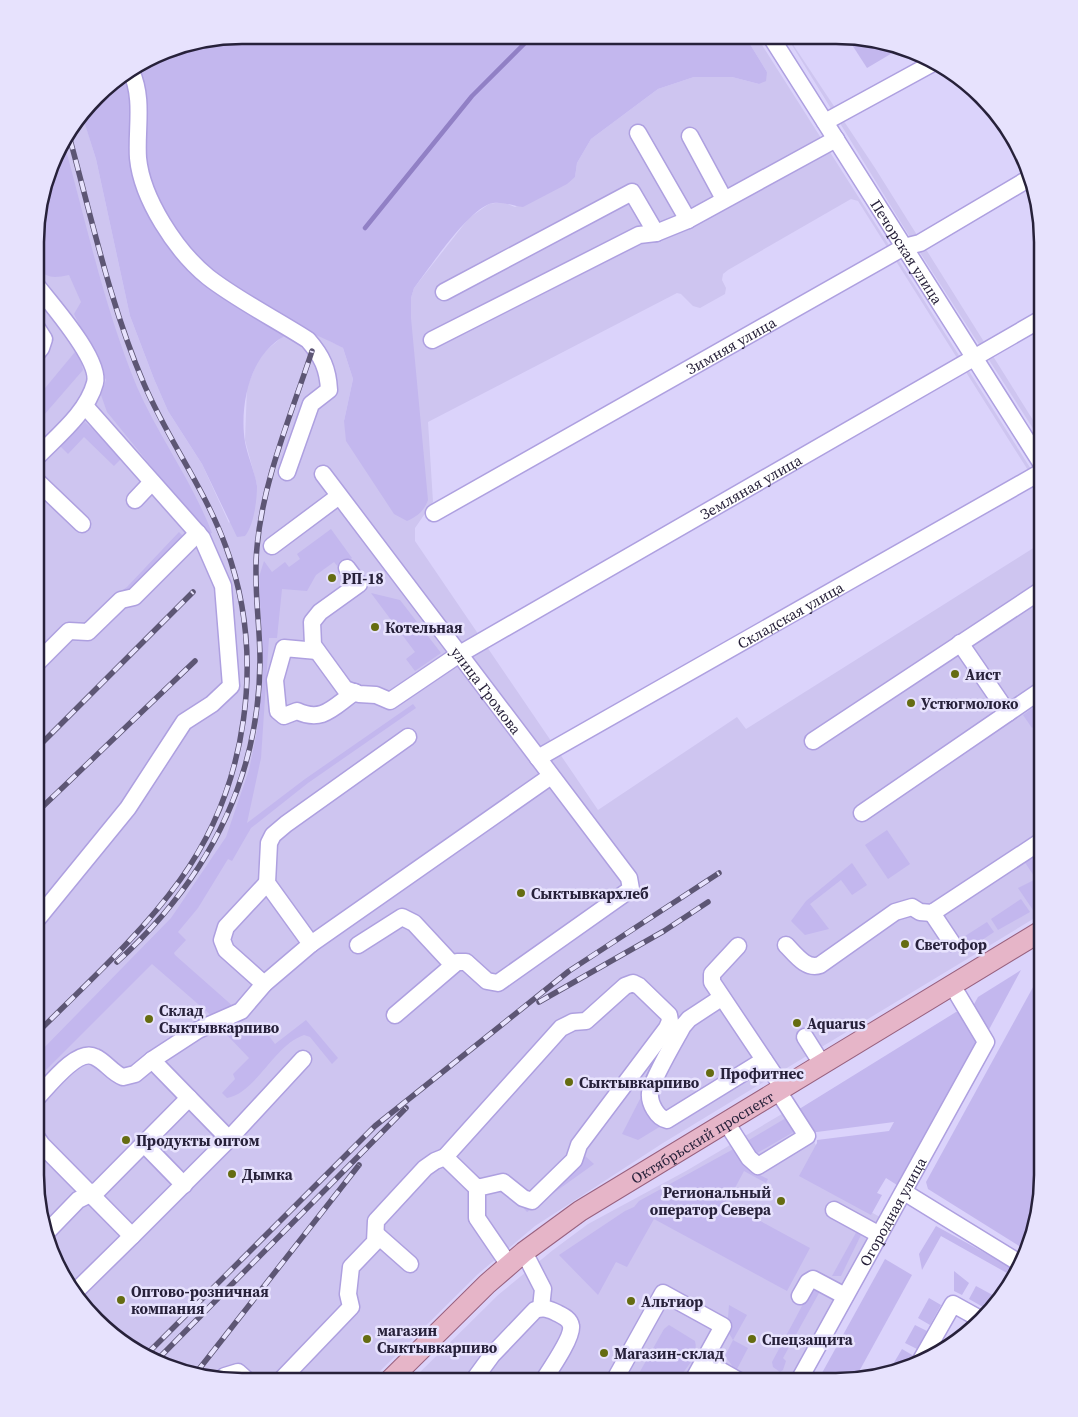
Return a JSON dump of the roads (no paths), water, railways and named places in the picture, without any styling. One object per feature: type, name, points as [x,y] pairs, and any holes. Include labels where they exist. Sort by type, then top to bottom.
[{"type":"main road","name":"Октябрьский проспект","points":[[397,1373],[516,1258],[613,1190],[1034,935]]},
{"type":"street","name":"Печорская улица","points":[[778,44],[836,140],[1034,452]]},
{"type":"street","points":[[825,122],[928,66]]},
{"type":"street","points":[[132,77],[139,105],[138,158],[145,187],[158,216],[183,250],[208,276],[308,340],[320,354],[328,372],[329,390],[311,404],[287,472]]},
{"type":"street","points":[[638,133],[688,220]]},
{"type":"street","points":[[690,136],[724,199]]},
{"type":"street","points":[[432,340],[639,235],[656,233],[688,220],[836,140]]},
{"type":"street","name":"Зимняя улица","points":[[434,513],[904,247],[920,243],[1025,181]]},
{"type":"street","points":[[444,292],[632,192],[656,233]]},
{"type":"street","points":[[44,294],[66,321],[88,355],[96,381],[85,406],[44,443]]},
{"type":"street","name":"Земляная улица","points":[[354,692],[376,695],[390,701],[458,655],[1034,323]]},
{"type":"street","points":[[44,912],[128,808],[184,722],[212,704],[231,686],[223,586],[198,533],[85,406]]},
{"type":"street","name":"улица Громова","points":[[323,474],[458,655],[629,878],[631,890],[498,983],[487,981],[466,962],[457,962],[453,965]]},
{"type":"street","name":"Складская улица","points":[[538,758],[1034,476]]},
{"type":"street","points":[[135,500],[152,482]]},
{"type":"street","points":[[44,488],[82,524]]},
{"type":"street","points":[[272,546],[339,496]]},
{"type":"street","points":[[44,656],[69,632],[88,632],[121,600],[134,598],[198,533]]},
{"type":"street","points":[[347,568],[359,584],[320,612],[312,622],[313,645],[345,689],[354,692]]},
{"type":"street","points":[[813,741],[1034,595]]},
{"type":"street","points":[[960,643],[1008,713]]},
{"type":"street","points":[[317,650],[284,648],[275,680],[278,712],[284,716],[297,711],[310,717],[322,716],[354,692]]},
{"type":"street","points":[[862,813],[1034,696]]},
{"type":"street","points":[[311,944],[267,883],[269,843],[273,835],[408,738]]},
{"type":"street","points":[[44,1090],[69,1064],[84,1056],[97,1057],[114,1072],[123,1077],[135,1074],[152,1060],[198,1030],[241,1011],[264,984],[311,944],[551,776]]},
{"type":"street","points":[[786,945],[805,963],[815,966],[895,912],[912,907],[920,912],[932,913],[1034,846]]},
{"type":"street","points":[[264,984],[226,950],[222,940],[226,927],[267,883]]},
{"type":"street","points":[[932,913],[952,943]]},
{"type":"street","points":[[358,946],[402,917],[414,923],[453,965],[395,1015]]},
{"type":"street","points":[[726,1122],[749,1158],[758,1166],[807,1136],[764,1060],[714,988],[712,974],[738,946]]},
{"type":"street","points":[[288,1373],[351,1307],[348,1294],[351,1267],[376,1242],[376,1221],[387,1207],[425,1168],[435,1161],[445,1158],[561,1028],[573,1022],[586,1021],[625,986],[632,983],[639,986],[657,1002],[668,1015],[670,1021],[667,1028],[579,1145],[574,1160],[532,1201],[522,1198],[503,1182],[477,1188]]},
{"type":"street","name":"Огородная улица","points":[[803,1373],[901,1192],[904,1192],[986,1042],[952,985]]},
{"type":"street","points":[[721,998],[689,1019],[683,1026],[650,1092],[652,1105],[662,1119],[667,1120],[764,1060]]},
{"type":"street","points":[[805,1037],[822,1064]]},
{"type":"street","points":[[152,1060],[229,1138]]},
{"type":"street","points":[[79,1287],[184,1185],[303,1060]]},
{"type":"street","points":[[51,1228],[74,1204],[98,1190],[189,1098]]},
{"type":"street","points":[[144,1144],[184,1185]]},
{"type":"street","points":[[44,1150],[92,1194],[132,1236]]},
{"type":"street","points":[[445,1158],[477,1188],[477,1218],[516,1258],[543,1290],[541,1308]]},
{"type":"street","points":[[904,1192],[1015,1260]]},
{"type":"street","points":[[834,1210],[878,1234]]},
{"type":"street","points":[[376,1234],[410,1264]]},
{"type":"street","points":[[800,1296],[808,1282],[813,1279],[845,1296]]},
{"type":"street","points":[[618,1373],[663,1292],[723,1326],[697,1373]]},
{"type":"street","points":[[926,1352],[953,1304],[975,1316]]},
{"type":"street","points":[[479,1373],[492,1355],[535,1310],[541,1308],[550,1309],[567,1318],[571,1326],[570,1335],[548,1373]]},
{"type":"street","points":[[704,1361],[725,1373]]},
{"type":"waterway","points":[[365,228],[472,96],[524,44]]},
{"type":"railway","points":[[44,1026],[111,960],[147,921],[180,880],[203,843],[222,804],[235,762],[244,719],[247,675],[245,632],[238,589],[226,547],[208,505],[154,405],[132,354],[102,260],[71,142]]},
{"type":"railway","points":[[117,962],[148,931],[201,864],[221,827],[238,788],[250,748],[257,705],[260,661],[256,561],[260,522],[279,448],[312,351]]},
{"type":"railway","points":[[44,741],[193,592]]},
{"type":"railway","points":[[44,805],[195,661]]},
{"type":"railway","points":[[150,1351],[375,1126],[569,971],[719,873]]},
{"type":"railway","points":[[539,1002],[664,931],[708,902]]},
{"type":"railway","points":[[161,1356],[406,1108]]},
{"type":"railway","points":[[200,1368],[359,1165]]},
{"type":"place","name":"РП-18","points":[[332,578]]},
{"type":"place","name":"Котельная","points":[[375,627]]},
{"type":"place","name":"Аист","points":[[955,674]]},
{"type":"place","name":"Устюгмолоко","points":[[911,703]]},
{"type":"place","name":"Сыктывкархлеб","points":[[521,893]]},
{"type":"place","name":"Светофор","points":[[905,944]]},
{"type":"place","name":"Склад Сыктывкарпиво","points":[[149,1019]]},
{"type":"place","name":"Aquarus","points":[[797,1023]]},
{"type":"place","name":"Профитнес","points":[[710,1073]]},
{"type":"place","name":"Сыктывкарпиво","points":[[569,1082]]},
{"type":"place","name":"Продукты оптом","points":[[126,1140]]},
{"type":"place","name":"Дымка","points":[[232,1174]]},
{"type":"place","name":"Региональный оператор Севера","points":[[781,1201]]},
{"type":"place","name":"Оптово-розничная компания","points":[[121,1300]]},
{"type":"place","name":"Альтиор","points":[[631,1301]]},
{"type":"place","name":"магазин Сыктывкарпиво","points":[[367,1339]]},
{"type":"place","name":"Спецзащита","points":[[752,1339]]},
{"type":"place","name":"Магазин-склад","points":[[604,1353]]}]
